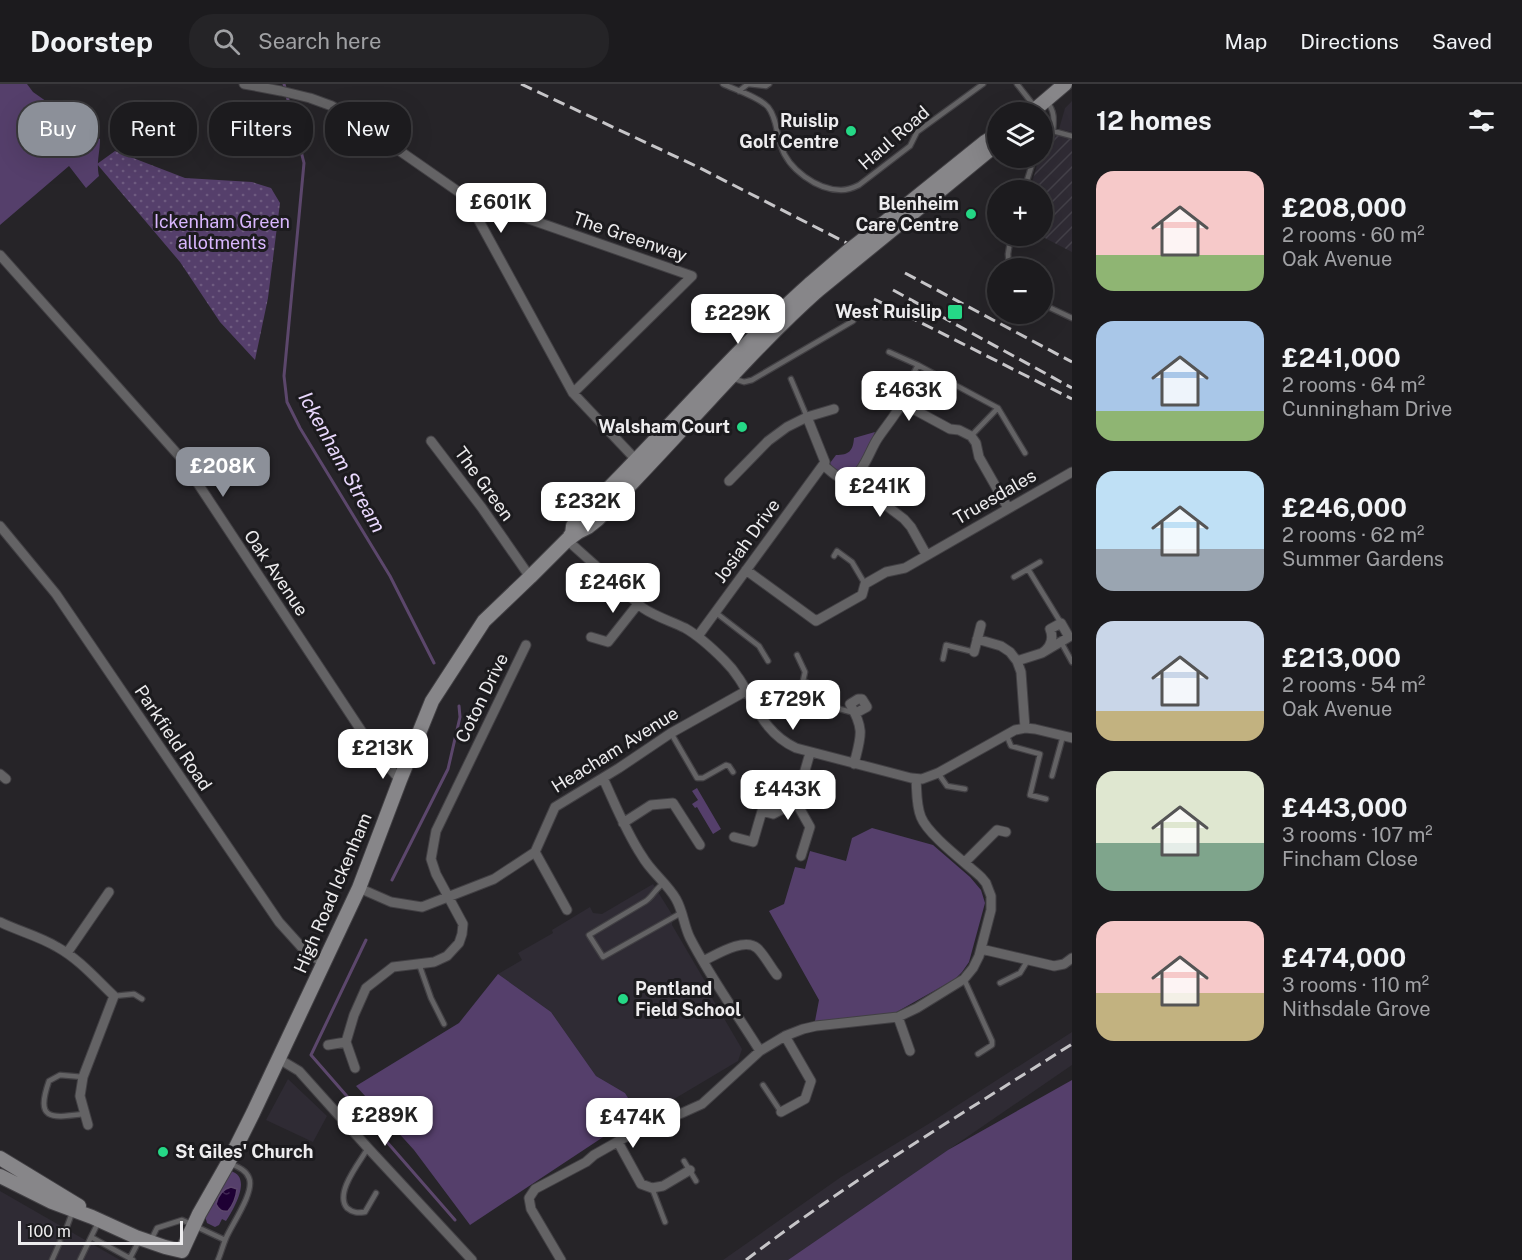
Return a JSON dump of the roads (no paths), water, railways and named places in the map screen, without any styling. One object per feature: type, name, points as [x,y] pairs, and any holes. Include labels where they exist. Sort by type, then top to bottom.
[{"type":"main road","points":[[1044,102],[1065,84]]},
{"type":"main road","points":[[906,212],[987,141]]},
{"type":"main road","points":[[906,212],[987,151]]},
{"type":"main road","name":"High Road Ickenham","points":[[183,1256],[193,1225],[228,1163],[359,888],[399,780],[432,701],[484,621],[567,540],[579,518],[641,465],[730,377],[847,252],[906,212]]},
{"type":"main road","name":"High Road Ickenham","points":[[641,465],[769,322],[814,287]]},
{"type":"main road","points":[[0,1158],[76,1204],[96,1219]]},
{"type":"main road","points":[[0,1176],[52,1203],[183,1256]]},
{"type":"street","name":"The Greenway","points":[[244,84],[293,94],[321,102],[343,112],[466,197],[692,276],[573,393]]},
{"type":"street","name":"The Greenway","points":[[466,197],[573,393],[641,465]]},
{"type":"street","name":"Oak Avenue","points":[[0,255],[181,459],[374,750],[399,780]]},
{"type":"street","points":[[807,417],[825,462],[823,465],[840,477],[848,479],[866,462],[877,440],[896,416],[902,403],[950,429],[960,430],[971,436],[976,443],[979,457],[1008,508]]},
{"type":"street","points":[[729,481],[768,441],[807,417],[834,409]]},
{"type":"street","name":"The Green","points":[[431,441],[482,508],[530,578]]},
{"type":"street","name":"Josiah Drive","points":[[698,636],[823,465]]},
{"type":"street","name":"Truesdales","points":[[746,570],[816,621],[862,594],[865,584],[886,572],[905,568],[1072,472]]},
{"type":"street","points":[[851,478],[860,493],[883,503],[904,519],[911,527],[926,555]]},
{"type":"street","name":"Parkfield Road","points":[[0,526],[56,594],[279,922],[306,952],[324,963]]},
{"type":"street","points":[[567,540],[638,604],[654,615],[698,636],[731,668],[775,735],[788,744],[810,753],[916,779],[938,774],[1015,730],[1035,729],[1068,737]]},
{"type":"street","points":[[591,637],[608,642],[638,604]]},
{"type":"street","points":[[1017,661],[1042,653],[1069,637],[1060,623],[1050,629],[1052,642],[1042,653]]},
{"type":"street","points":[[974,652],[981,625]]},
{"type":"street","points":[[977,639],[1001,646],[1017,661],[1021,672],[1025,728]]},
{"type":"street","name":"Coton Drive","points":[[346,1042],[366,988],[393,967],[434,962],[447,956],[459,943],[463,924],[436,874],[431,859],[436,831],[526,645]]},
{"type":"street","name":"Heacham Avenue","points":[[535,852],[555,807],[670,733],[746,690]]},
{"type":"street","points":[[854,764],[861,732],[856,713]]},
{"type":"street","points":[[801,856],[810,827],[796,802],[810,753]]},
{"type":"street","points":[[603,778],[642,858],[672,892],[683,912],[688,935],[760,1051]]},
{"type":"street","points":[[561,1260],[531,1209],[529,1197],[535,1189],[586,1162],[594,1155],[647,1125],[702,1104],[760,1051],[785,1036],[816,1026],[898,1017],[964,979],[973,968],[981,949],[991,909],[991,896],[981,877],[922,820],[918,808],[916,779]]},
{"type":"street","points":[[734,837],[753,842],[762,811],[773,814],[796,802]]},
{"type":"street","points":[[623,823],[651,804],[673,803],[700,845]]},
{"type":"street","points":[[965,862],[997,830],[1006,832]]},
{"type":"street","points":[[359,888],[391,902],[422,907],[494,879],[535,852],[567,910]]},
{"type":"street","points":[[67,953],[109,892]]},
{"type":"street","points":[[0,922],[39,938],[67,953],[114,996],[83,1077],[80,1096],[88,1125]]},
{"type":"street","points":[[703,961],[741,944],[748,944],[756,947],[777,975]]},
{"type":"street","points":[[981,949],[1054,966],[1064,964],[1072,958]]},
{"type":"street","points":[[898,1017],[910,1051]]},
{"type":"street","points":[[781,1112],[805,1099],[811,1081],[785,1036]]},
{"type":"street","points":[[328,1045],[346,1042],[355,1068]]},
{"type":"street","points":[[279,1059],[299,1071],[472,1260]]},
{"type":"street","points":[[618,1142],[641,1184],[652,1188],[663,1186],[690,1170]]},
{"type":"lane","name":"Haul Road","points":[[723,84],[766,105],[772,112],[783,153],[800,172],[820,185],[841,190],[859,185],[910,146],[917,132],[983,84]]},
{"type":"lane","points":[[739,91],[748,84],[766,86],[769,84]]},
{"type":"lane","points":[[1017,84],[1033,102]]},
{"type":"lane","points":[[1053,131],[1072,136]]},
{"type":"lane","points":[[1053,309],[1072,318]]},
{"type":"lane","points":[[730,377],[744,382],[752,380],[853,321]]},
{"type":"lane","points":[[889,352],[998,408],[1025,453]]},
{"type":"lane","points":[[902,403],[905,389],[918,365]]},
{"type":"lane","points":[[791,379],[807,417]]},
{"type":"lane","points":[[971,436],[998,408]]},
{"type":"lane","points":[[834,556],[837,551],[852,562],[865,584]]},
{"type":"lane","points":[[1014,577],[1040,562]]},
{"type":"lane","points":[[1028,569],[1060,623]]},
{"type":"lane","points":[[715,612],[759,646],[768,661]]},
{"type":"lane","points":[[1060,642],[1072,662]]},
{"type":"lane","points":[[943,659],[946,645],[974,652]]},
{"type":"lane","points":[[797,656],[805,672],[803,681],[812,685],[824,705],[856,713]]},
{"type":"lane","points":[[670,733],[697,778],[703,778],[726,765],[732,772]]},
{"type":"lane","points":[[1006,734],[1011,746],[1040,754],[1030,795],[1046,799]]},
{"type":"lane","points":[[1053,776],[1068,737]]},
{"type":"lane","points":[[938,774],[947,786],[965,789]]},
{"type":"lane","points":[[664,883],[646,902],[589,935],[603,957],[683,912]]},
{"type":"lane","points":[[1000,984],[1020,973],[1028,960]]},
{"type":"lane","points":[[419,964],[431,998],[444,1024]]},
{"type":"lane","points":[[964,979],[992,1041],[992,1045],[978,1054]]},
{"type":"lane","points":[[114,996],[134,994],[142,999]]},
{"type":"lane","points":[[83,1077],[60,1075],[49,1081],[43,1107],[47,1113],[57,1118],[85,1113]]},
{"type":"lane","points":[[763,1085],[781,1112]]},
{"type":"lane","points":[[368,1148],[348,1181],[343,1196],[345,1204],[356,1213],[365,1212],[376,1193]]},
{"type":"lane","points":[[684,1161],[696,1181]]},
{"type":"lane","points":[[218,1260],[250,1185],[249,1177],[243,1170],[228,1163]]},
{"type":"lane","points":[[652,1188],[666,1222]]},
{"type":"lane","points":[[65,1232],[73,1210]]},
{"type":"lane","points":[[80,1260],[91,1237],[96,1219]]},
{"type":"lane","points":[[91,1237],[132,1259],[145,1240],[157,1228],[182,1220],[225,1240]]},
{"type":"lane","points":[[52,1260],[60,1242]]},
{"type":"water","points":[[231,1187],[237,1189],[234,1201],[228,1211],[222,1211],[216,1204],[217,1201],[223,1191]]},
{"type":"waterway","name":"Ickenham Stream","points":[[284,84],[304,163],[284,376],[287,402],[300,428],[390,576],[434,663]]},
{"type":"waterway","name":"Ickenham Stream","points":[[392,880],[448,769],[460,717],[459,706]]},
{"type":"waterway","name":"Ickenham Stream","points":[[366,940],[311,1055],[455,1220]]},
{"type":"railway","points":[[521,84],[698,167],[876,258]]},
{"type":"railway","points":[[905,273],[1072,362]]},
{"type":"railway","points":[[893,290],[1072,388]]},
{"type":"railway","points":[[874,299],[1072,399]]},
{"type":"railway","points":[[746,1260],[865,1175],[1072,1044]]},
{"type":"place","name":"Ruislip Golf Centre","points":[[851,131]]},
{"type":"place","name":"Blenheim Care Centre","points":[[971,214]]},
{"type":"place","name":"West Ruislip","points":[[955,312]]},
{"type":"place","name":"Walsham Court","points":[[742,427]]},
{"type":"place","name":"Pentland Field School","points":[[623,999]]},
{"type":"place","name":"St Giles' Church","points":[[163,1152]]},
{"type":"park label","name":"Ickenham Green allotments","points":[[222,232]]}]
